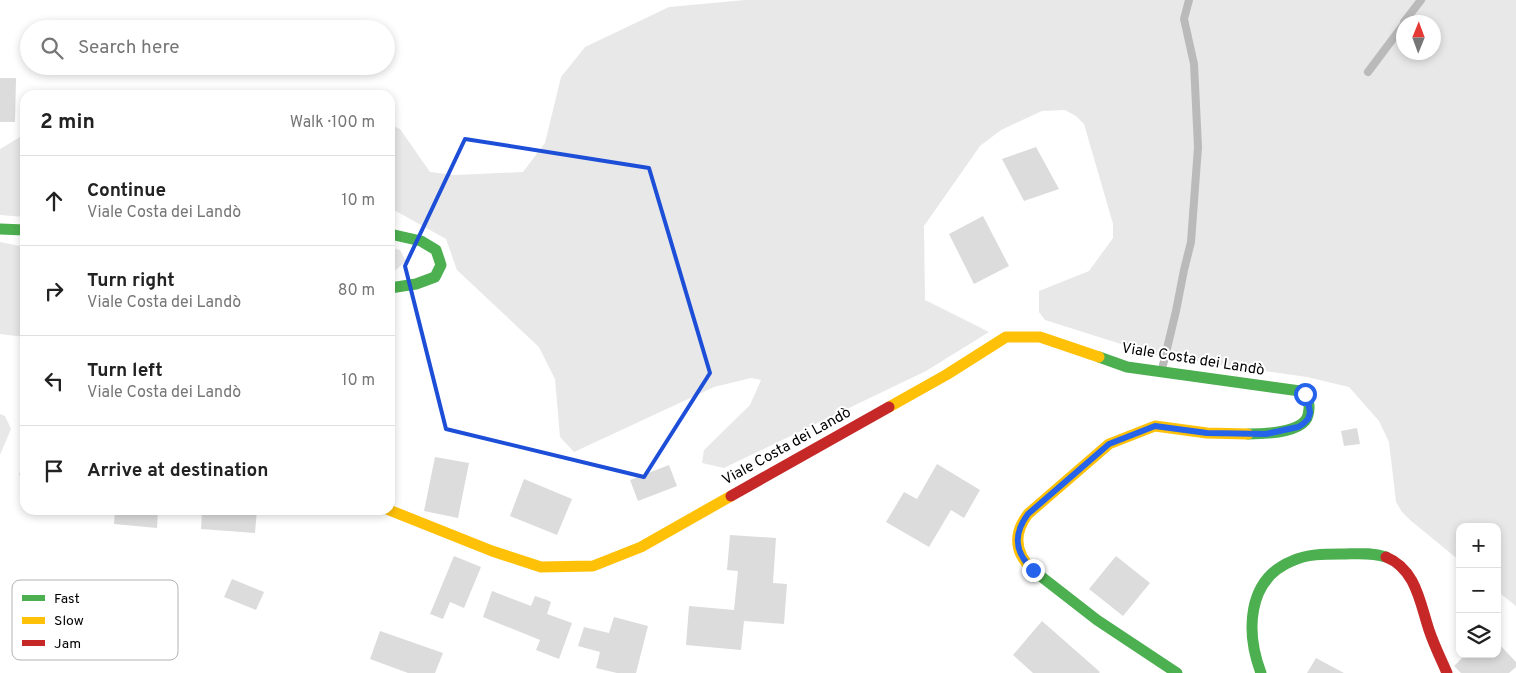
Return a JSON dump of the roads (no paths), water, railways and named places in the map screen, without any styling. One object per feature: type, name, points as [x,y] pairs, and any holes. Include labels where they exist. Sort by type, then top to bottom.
[{"type":"street","points":[[0,229],[20,230]]},
{"type":"street","points":[[395,235],[421,241],[436,250],[441,264],[435,277],[416,284],[395,287]]},
{"type":"street","name":"Viale Costa dei Landò","points":[[395,512],[492,551],[541,567],[593,566],[641,547],[946,375],[1006,337],[1040,337],[1127,367],[1300,390],[1305,394],[1310,406],[1308,419],[1298,427],[1266,434],[1207,433],[1155,426],[1109,444],[1028,514],[1022,522],[1018,532],[1017,543],[1025,563],[1135,647],[1177,673]]},
{"type":"street","points":[[1261,673],[1256,663],[1251,630],[1254,608],[1261,587],[1272,573],[1290,561],[1321,554],[1374,553],[1389,557],[1405,569],[1417,591],[1432,638],[1446,673]]},
{"type":"waterway","points":[[1163,365],[1191,242],[1198,147],[1194,64],[1184,19],[1189,0]]},
{"type":"waterway","points":[[1409,15],[1421,0]]},
{"type":"waterway","points":[[1368,72],[1396,35]]}]
